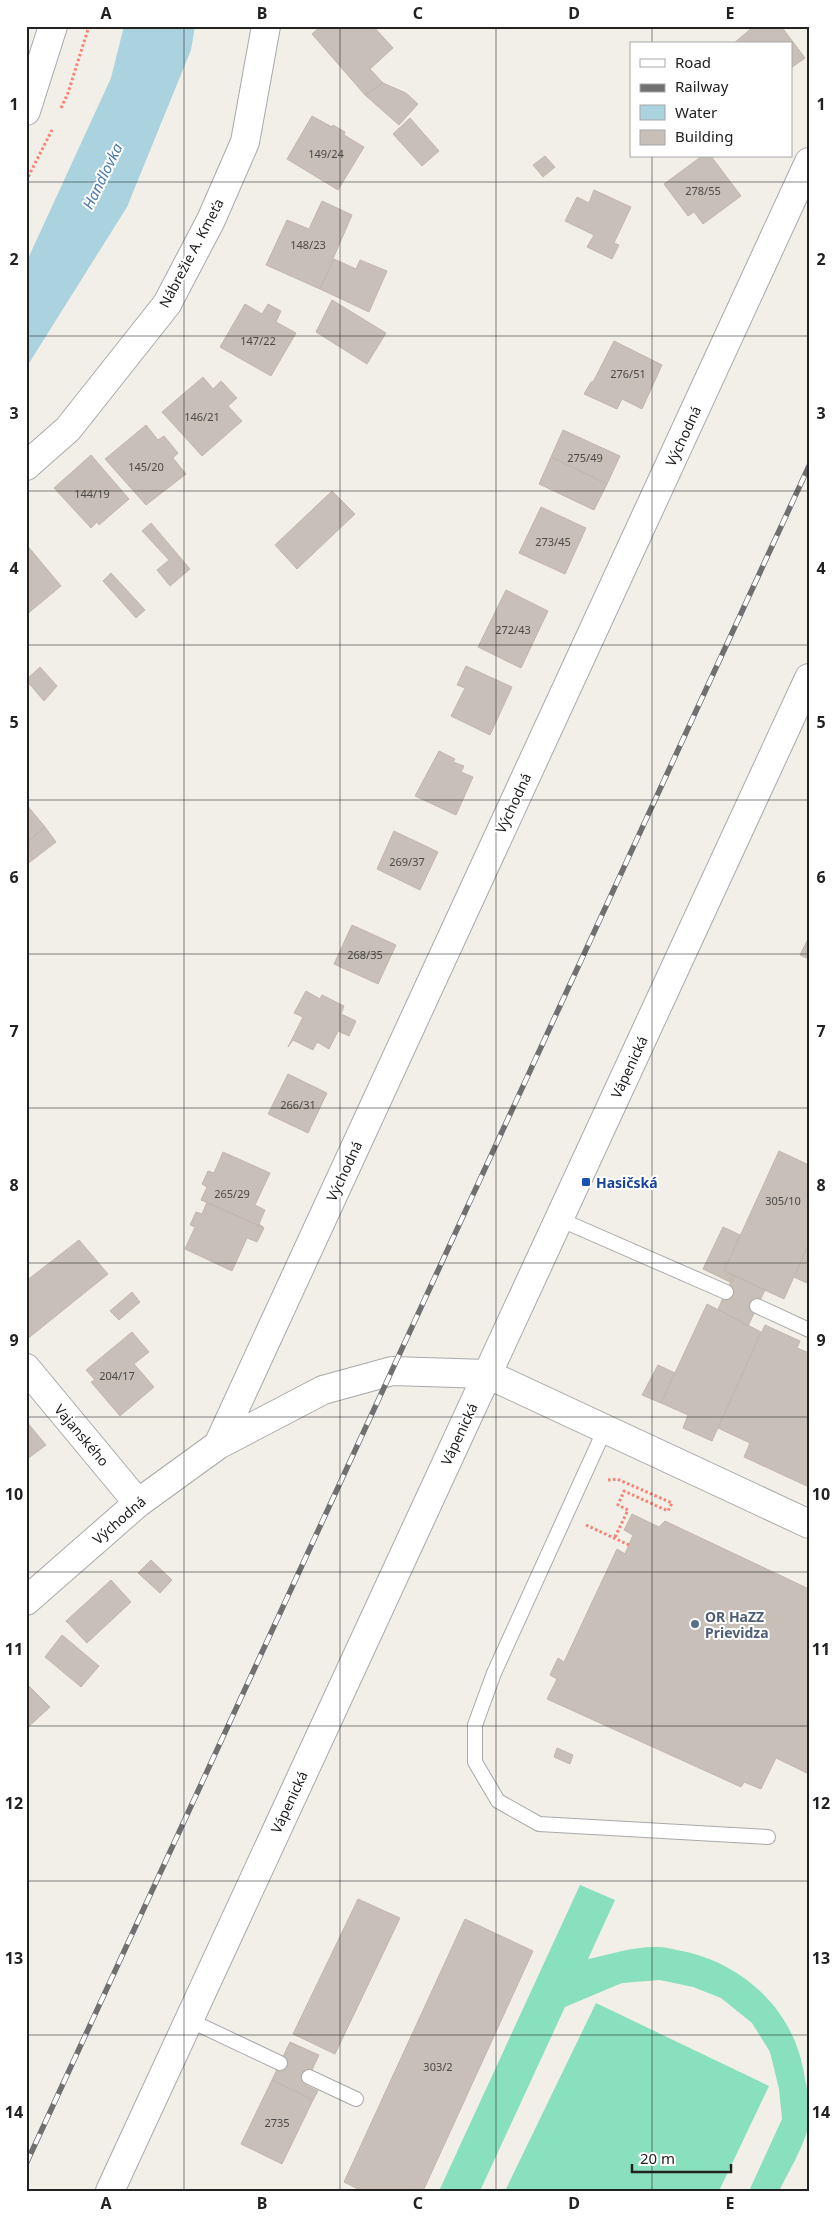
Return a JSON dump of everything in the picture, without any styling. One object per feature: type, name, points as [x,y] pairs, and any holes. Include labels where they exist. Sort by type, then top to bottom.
[{"type":"street","points":[[26,111],[53,26]]},
{"type":"street","name":"Nábrežie A. Kmeťa","points":[[26,466],[68,430],[167,304],[211,220],[245,142],[266,26]]},
{"type":"street","name":"Východná","points":[[218,1445],[809,162]]},
{"type":"street","name":"Vápenická","points":[[110,2191],[809,678]]},
{"type":"street","name":"Vajanského","points":[[26,1368],[138,1502]]},
{"type":"street","name":"Východná","points":[[26,1601],[138,1502],[218,1445],[323,1390],[392,1371],[487,1374]]},
{"type":"street","points":[[487,1374],[809,1524]]},
{"type":"lane","points":[[559,1218],[726,1292]]},
{"type":"lane","points":[[757,1306],[809,1330]]},
{"type":"lane","points":[[605,1429],[494,1673],[475,1725],[475,1762],[498,1801],[539,1824],[768,1837]]},
{"type":"lane","points":[[189,2020],[280,2063]]},
{"type":"lane","points":[[309,2077],[356,2099]]},
{"type":"path","points":[[602,1481],[617,1478],[672,1503],[668,1511],[624,1491],[618,1506],[628,1510],[615,1537]]},
{"type":"path","points":[[589,1526],[629,1545]]},
{"type":"green space","points":[[580,1885],[615,1900],[588,1959],[650,1947],[682,1951],[704,1957],[743,1977],[775,2007],[797,2046],[803,2068],[810,2114],[808,2128],[802,2144],[779,2191],[749,2191],[782,2119],[779,2089],[770,2052],[752,2023],[721,1998],[693,1987],[660,1980],[622,1983],[565,2007],[480,2191],[439,2191]]},
{"type":"green space","points":[[596,2003],[769,2086],[719,2191],[505,2191]]},
{"type":"water","name":"Handlovka","points":[[124,26],[195,26],[191,50],[127,207],[26,368],[26,263],[111,78]]},
{"type":"building","points":[[321,26],[373,26],[393,48],[370,69],[383,83],[365,95],[312,34]]},
{"type":"building","points":[[754,26],[781,26],[805,58],[792,67],[792,42],[735,42]]},
{"type":"building","points":[[383,83],[406,93],[418,104],[399,125],[365,95]]},
{"type":"building","points":[[312,116],[345,132],[344,135],[364,147],[338,190],[287,159]]},
{"type":"building","points":[[410,118],[439,151],[422,166],[393,134]]},
{"type":"building","points":[[545,156],[555,167],[543,177],[533,165]]},
{"type":"building","points":[[699,158],[712,158],[741,196],[703,224],[694,212],[688,216],[664,184]]},
{"type":"building","points":[[594,190],[631,207],[614,243],[619,245],[612,259],[587,247],[594,235],[565,221],[577,197],[589,203]]},
{"type":"building","points":[[322,201],[352,215],[320,289],[266,265],[287,220],[309,229]]},
{"type":"building","points":[[334,259],[356,269],[360,260],[387,271],[369,312],[320,289]]},
{"type":"building","points":[[332,300],[386,333],[367,364],[316,332]]},
{"type":"building","points":[[245,304],[262,314],[268,304],[281,311],[276,322],[296,333],[271,376],[220,347]]},
{"type":"building","points":[[614,341],[662,365],[642,409],[622,399],[617,409],[584,394],[591,382],[593,382]]},
{"type":"building","points":[[203,377],[213,389],[221,381],[237,398],[228,406],[242,421],[202,456],[162,412]]},
{"type":"building","points":[[146,425],[158,440],[164,436],[178,453],[173,458],[186,474],[146,505],[105,459]]},
{"type":"building","points":[[563,430],[620,456],[607,484],[551,457]]},
{"type":"building","points":[[91,455],[129,499],[99,525],[97,522],[91,528],[54,488]]},
{"type":"building","points":[[551,457],[607,484],[594,510],[539,484]]},
{"type":"building","points":[[332,491],[355,514],[297,569],[275,545]]},
{"type":"building","points":[[541,507],[586,528],[565,574],[519,553]]},
{"type":"building","points":[[151,523],[190,569],[170,586],[157,570],[169,560],[142,531]]},
{"type":"building","points":[[26,544],[61,586],[26,615]]},
{"type":"building","points":[[111,573],[145,610],[136,618],[103,581]]},
{"type":"building","points":[[506,590],[548,611],[521,668],[478,647]]},
{"type":"building","points":[[466,666],[512,687],[490,735],[451,716],[465,688],[457,685]]},
{"type":"building","points":[[40,667],[57,686],[44,701],[26,680]]},
{"type":"building","points":[[439,751],[455,759],[453,762],[464,766],[461,772],[473,777],[456,815],[415,796]]},
{"type":"building","points":[[26,804],[45,827],[26,843]]},
{"type":"building","points":[[45,827],[56,842],[26,865],[26,843]]},
{"type":"building","points":[[394,831],[438,852],[420,890],[377,869]]},
{"type":"building","points":[[352,925],[396,945],[378,984],[334,964]]},
{"type":"building","points":[[809,937],[809,959],[800,955]]},
{"type":"building","points":[[306,991],[320,999],[322,995],[344,1006],[341,1014],[356,1021],[349,1036],[338,1031],[329,1049],[317,1042],[313,1050],[293,1040],[288,1047],[303,1017],[294,1013]]},
{"type":"building","points":[[288,1074],[327,1093],[308,1133],[268,1114]]},
{"type":"building","points":[[779,1151],[809,1165],[809,1243],[784,1299],[724,1271]]},
{"type":"building","points":[[223,1152],[270,1173],[255,1205],[265,1210],[259,1224],[264,1228],[201,1200],[207,1187],[202,1184],[208,1171],[214,1173]]},
{"type":"building","points":[[207,1202],[264,1228],[257,1242],[247,1238],[232,1271],[185,1249],[195,1227],[190,1225],[196,1212],[202,1214]]},
{"type":"building","points":[[723,1227],[740,1235],[724,1271],[734,1275],[730,1282],[703,1269]]},
{"type":"building","points":[[79,1240],[108,1274],[26,1340],[26,1281]]},
{"type":"building","points":[[809,1243],[809,1284],[794,1277]]},
{"type":"building","points":[[734,1275],[765,1290],[748,1326],[718,1309]]},
{"type":"building","points":[[132,1292],[140,1302],[119,1320],[110,1311]]},
{"type":"building","points":[[707,1304],[761,1332],[712,1441],[683,1428],[688,1415],[661,1403]]},
{"type":"building","points":[[765,1325],[800,1341],[797,1348],[809,1353],[809,1487],[744,1457],[750,1443],[718,1428]]},
{"type":"building","points":[[132,1332],[149,1352],[134,1364],[154,1387],[120,1416],[91,1382],[95,1380],[86,1370]]},
{"type":"building","points":[[658,1365],[675,1373],[661,1403],[642,1395]]},
{"type":"building","points":[[26,1421],[46,1445],[26,1460]]},
{"type":"building","name":"OR HaZZ Prievidza","points":[[632,1514],[659,1527],[665,1521],[809,1589],[809,1774],[776,1758],[761,1789],[744,1782],[741,1787],[547,1699],[557,1679],[550,1675],[558,1658],[564,1662],[617,1549],[625,1554],[633,1535],[624,1530]]},
{"type":"building","points":[[151,1560],[172,1580],[160,1593],[138,1573]]},
{"type":"building","points":[[111,1580],[131,1602],[87,1643],[66,1621]]},
{"type":"building","points":[[62,1635],[99,1666],[81,1687],[45,1657]]},
{"type":"building","points":[[26,1683],[50,1707],[26,1729]]},
{"type":"building","points":[[557,1748],[573,1755],[570,1764],[554,1757]]},
{"type":"building","points":[[358,1899],[400,1918],[335,2054],[293,2034]]},
{"type":"building","points":[[465,1919],[533,1951],[423,2191],[362,2191],[344,2182]]},
{"type":"building","points":[[290,2042],[319,2055],[305,2085],[318,2091],[313,2100],[272,2080]]},
{"type":"building","points":[[272,2080],[313,2100],[282,2164],[241,2144]]},
{"type":"railway","points":[[26,2164],[809,466]]},
{"type":"place","name":"Hasičská","points":[[586,1182]]},
{"type":"place","name":"OR HaZZ Prievidza","points":[[695,1624]]}]
